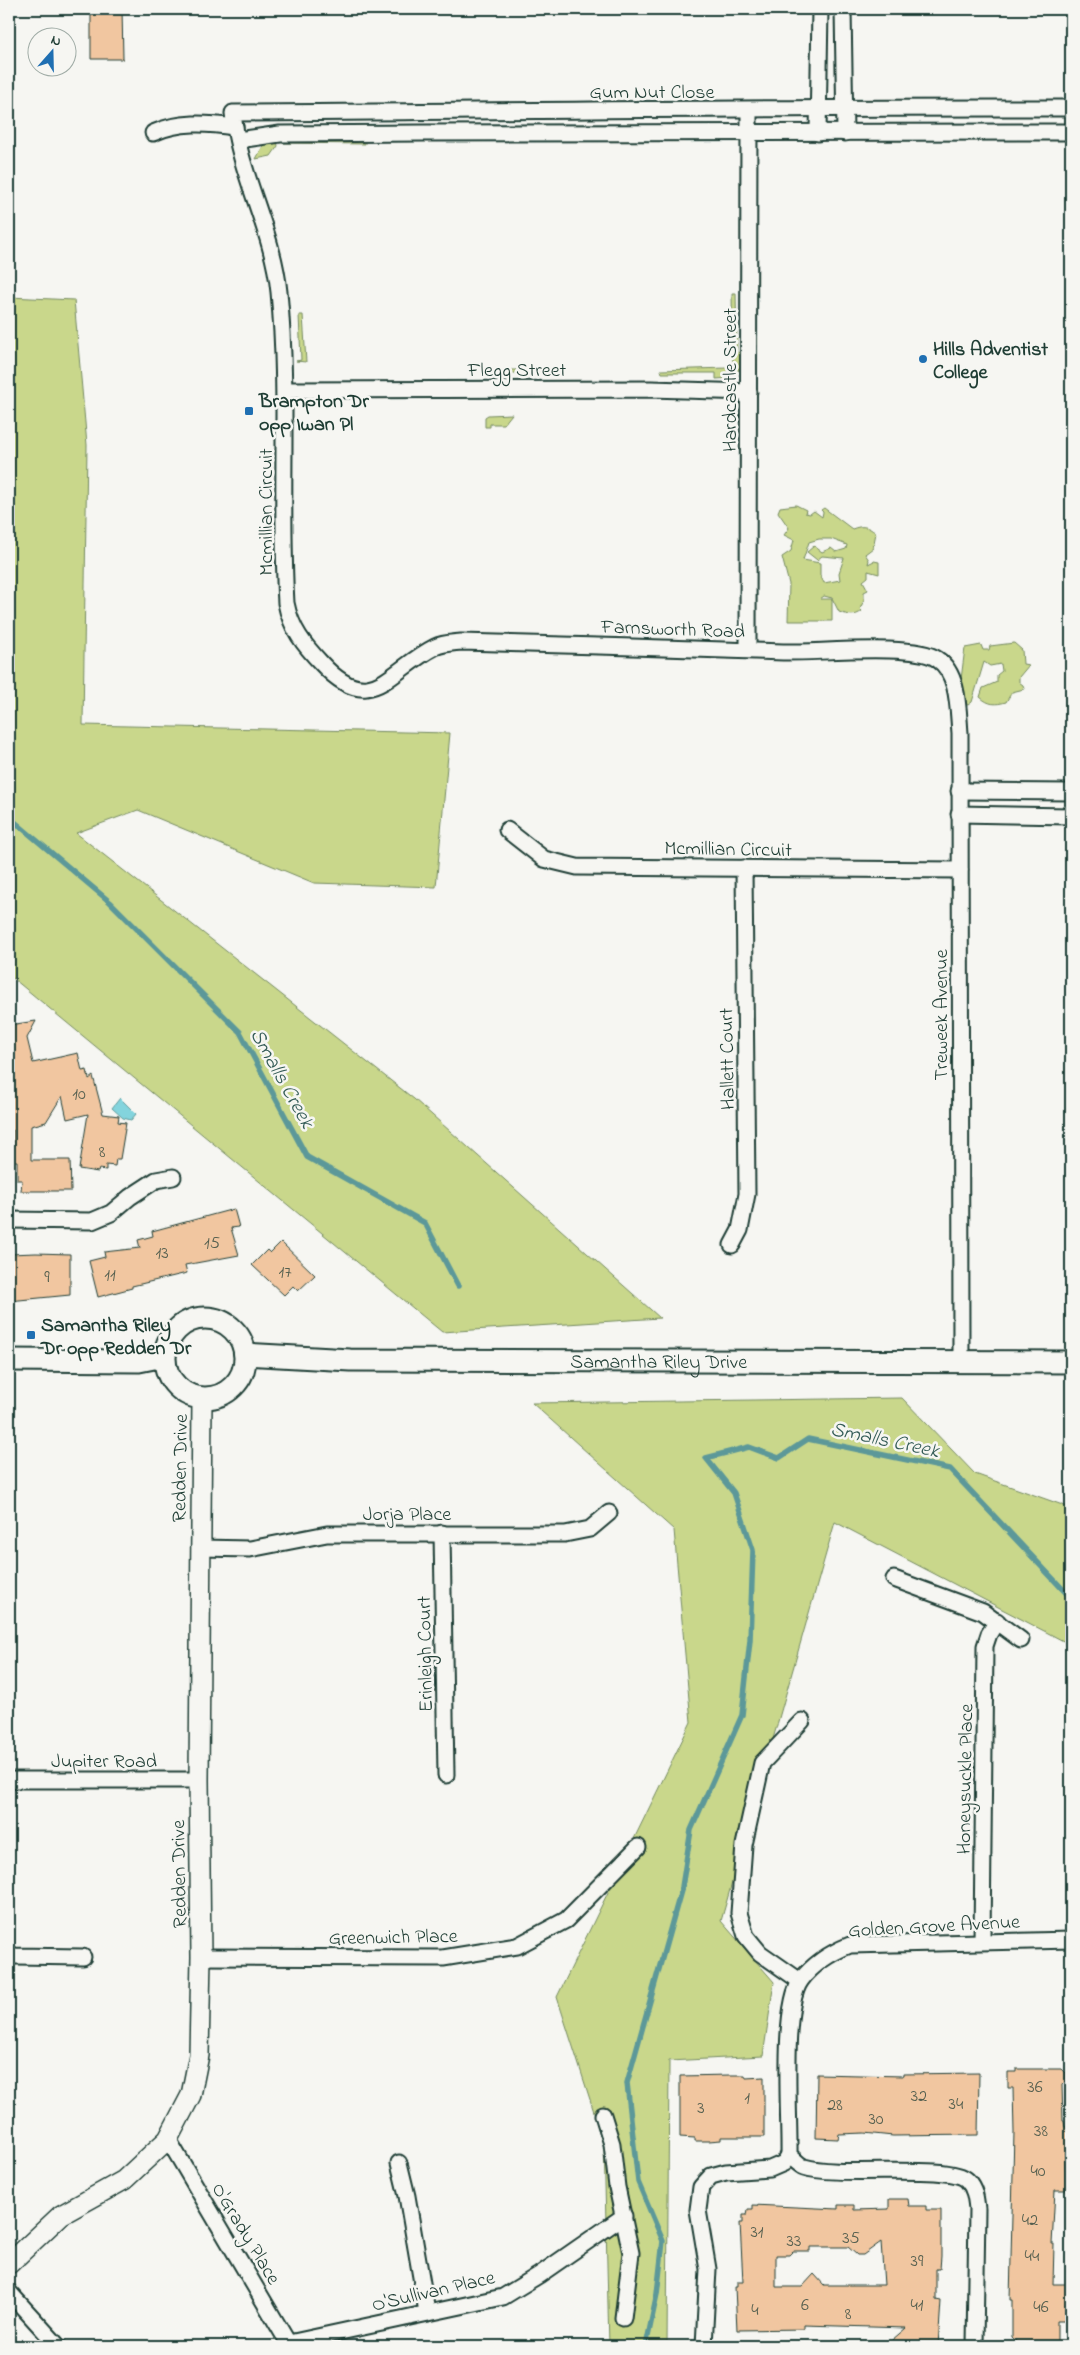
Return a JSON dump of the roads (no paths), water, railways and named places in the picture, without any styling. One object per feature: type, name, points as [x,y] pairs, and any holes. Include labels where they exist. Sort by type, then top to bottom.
[{"type":"main road","points":[[204,1317],[216,1319],[227,1324],[239,1338],[245,1354],[244,1365],[235,1384],[217,1396],[202,1398],[185,1393],[176,1386],[170,1378],[164,1356],[166,1344],[172,1333],[186,1322],[204,1317]]},
{"type":"main road","name":"Samantha Riley Drive","points":[[245,1354],[350,1360],[1071,1362]]},
{"type":"main road","points":[[9,1360],[139,1361],[164,1356]]},
{"type":"street","points":[[818,133],[820,9]]},
{"type":"street","points":[[844,9],[843,107],[845,133]]},
{"type":"street","name":"Gum Nut Close","points":[[153,133],[163,128],[194,124],[235,126],[843,107],[1071,108]]},
{"type":"street","name":"Hardcastle Street","points":[[748,650],[749,110]]},
{"type":"street","name":"Gum Nut Close","points":[[235,126],[290,134],[1071,132]]},
{"type":"street","name":"Mcmillian Circuit","points":[[235,126],[274,266],[279,291],[285,390],[286,592],[291,622],[298,638],[334,677],[344,684],[361,688],[373,688],[400,671]]},
{"type":"street","name":"Flegg Street","points":[[285,390],[651,390],[749,392]]},
{"type":"street","name":"Farnsworth Road","points":[[400,671],[436,647],[461,642],[785,652],[913,650],[938,659],[947,669]]},
{"type":"street","name":"Treweek Avenue","points":[[947,669],[957,702],[960,733],[961,1363]]},
{"type":"street","points":[[959,791],[1071,792]]},
{"type":"street","points":[[959,814],[1071,816]]},
{"type":"street","name":"Mcmillian Circuit","points":[[507,830],[544,859],[576,867],[960,870]]},
{"type":"street","name":"Hallett Court","points":[[732,1246],[740,1230],[747,1194],[744,868]]},
{"type":"street","points":[[9,1220],[92,1221],[110,1213],[130,1196],[156,1180],[173,1177]]},
{"type":"street","name":"Redden Drive","points":[[9,2264],[62,2215],[124,2180],[168,2139],[191,2095],[197,2063],[201,1957],[199,1780],[202,1398]]},
{"type":"street","name":"Jorja Place","points":[[201,1548],[250,1549],[328,1534],[565,1534],[590,1529],[609,1513]]},
{"type":"street","name":"Erinleigh Court","points":[[442,1533],[446,1775]]},
{"type":"street","points":[[894,1579],[974,1608],[997,1621],[1021,1640]]},
{"type":"street","name":"Honeysuckle Place","points":[[982,1941],[986,1646],[989,1634],[997,1621]]},
{"type":"street","points":[[800,1981],[760,1953],[746,1936],[739,1913],[744,1844],[762,1763],[802,1722]]},
{"type":"street","name":"Jupiter Road","points":[[9,1780],[199,1780]]},
{"type":"street","name":"Greenwich Place","points":[[201,1957],[443,1958],[517,1946],[566,1920],[638,1846]]},
{"type":"street","name":"Golden Grove Avenue","points":[[789,2155],[788,2033],[793,1998],[800,1981],[826,1955],[850,1945],[1071,1940]]},
{"type":"street","points":[[9,1954],[15,1956],[83,1957]]},
{"type":"street","points":[[603,2115],[612,2144],[617,2187],[631,2253],[623,2318]]},
{"type":"street","name":"O'Grady Place","points":[[168,2139],[290,2345]]},
{"type":"street","points":[[704,2346],[708,2269],[698,2210],[701,2186],[711,2176],[726,2172],[770,2169],[784,2163],[789,2155],[802,2166],[824,2172],[924,2172],[954,2174],[967,2180],[975,2194],[977,2209],[975,2346]]},
{"type":"street","points":[[399,2163],[407,2196],[427,2312]]},
{"type":"street","name":"O'Sullivan Place","points":[[290,2345],[427,2312],[503,2297],[539,2275],[624,2216]]},
{"type":"street","points":[[9,2292],[58,2346]]},
{"type":"water","points":[[120,1098],[136,1114],[131,1120],[123,1118],[112,1108]]},
{"type":"waterway","name":"Smalls Creek","points":[[9,817],[110,902],[240,1032],[307,1157],[425,1223],[458,1286]]},
{"type":"waterway","points":[[646,2346],[657,2294],[663,2241],[638,2182],[627,2083],[682,1887],[691,1830],[742,1715],[750,1640],[753,1550],[734,1493],[706,1458],[749,1447],[779,1458],[808,1439],[950,1469],[1071,1598]]},
{"type":"place","name":"Hills Adventist College","points":[[923,359]]},
{"type":"place","name":"Brampton Dr opp Iwan Pl","points":[[249,411]]},
{"type":"place","name":"Samantha Riley Dr opp Redden Dr","points":[[31,1335]]}]
